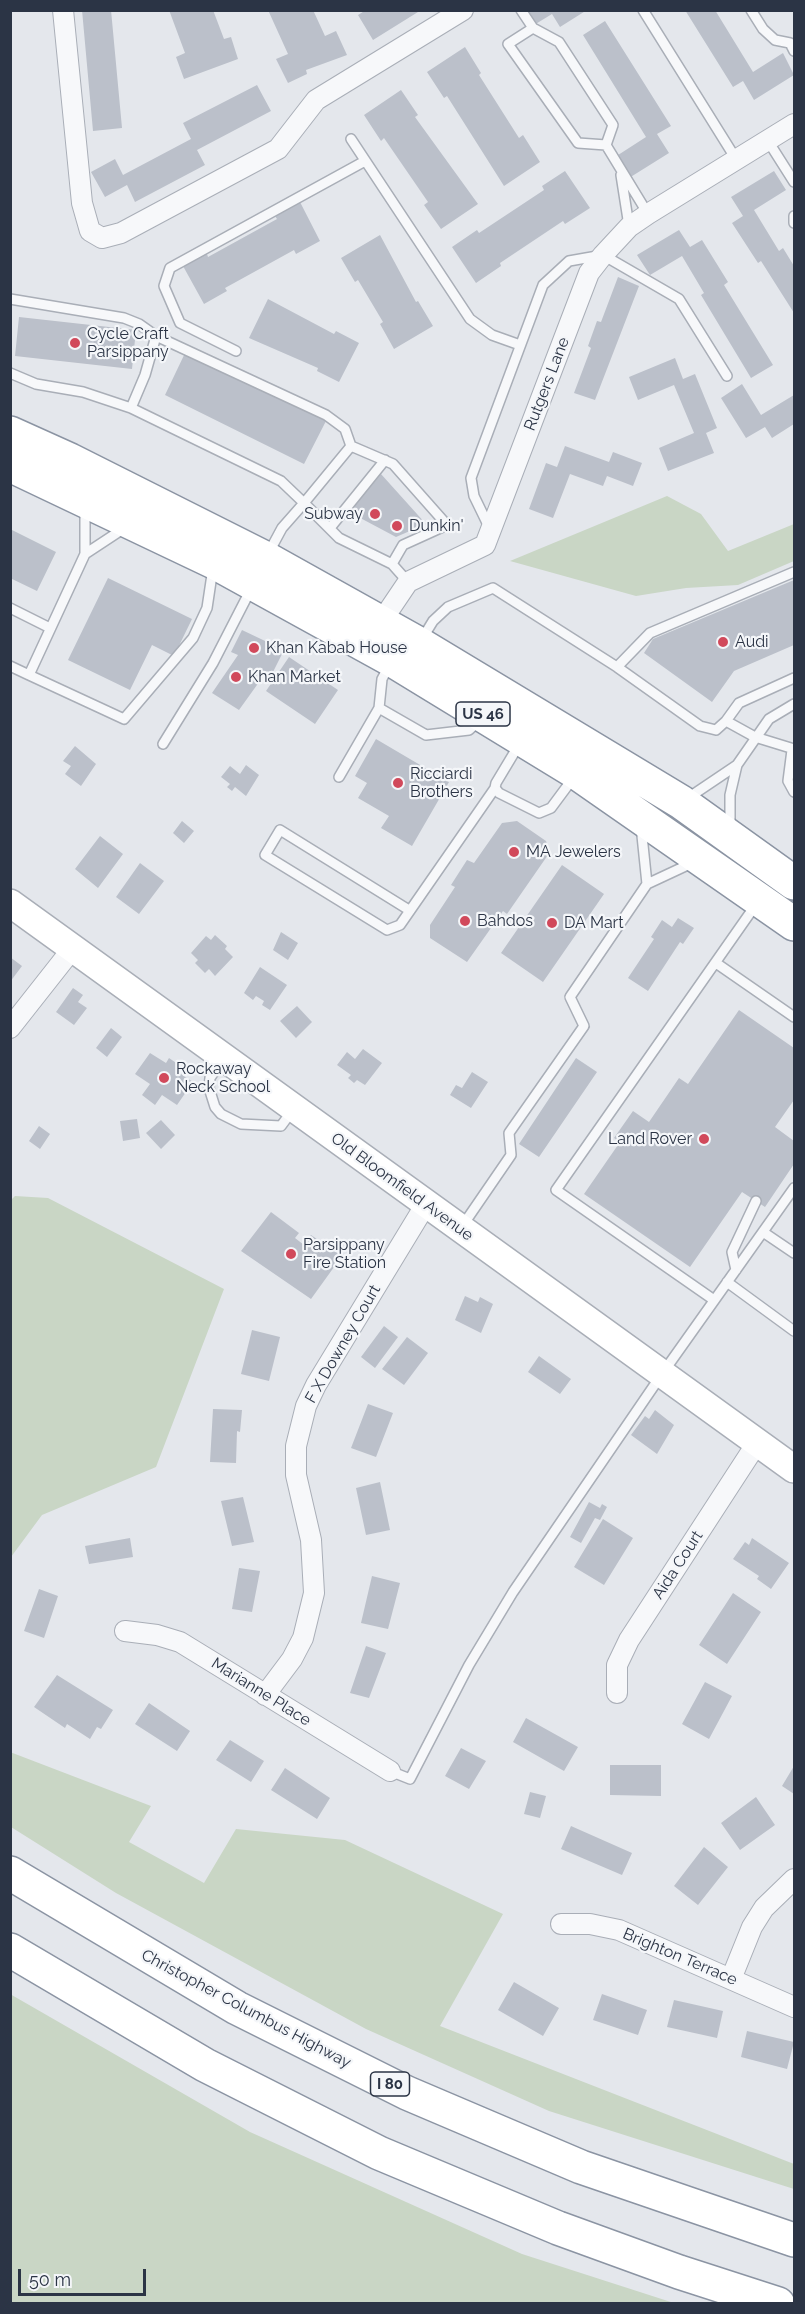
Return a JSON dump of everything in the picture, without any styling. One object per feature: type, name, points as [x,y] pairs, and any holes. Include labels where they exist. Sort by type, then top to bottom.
[{"type":"highway","name":"US 46","points":[[10,433],[70,460],[260,571],[392,660],[577,774],[795,924]]},
{"type":"highway","name":"US 46","points":[[10,465],[214,562],[260,571],[381,622],[681,802],[795,883]]},
{"type":"highway","name":"Christopher Columbus Highway","points":[[10,1873],[237,2008],[408,2093],[581,2167],[795,2240]]},
{"type":"highway","points":[[10,1950],[205,2065],[379,2153],[558,2228],[778,2304]]},
{"type":"street","points":[[63,10],[82,202],[90,231],[102,238],[121,233],[278,149],[316,100],[463,10]]},
{"type":"street","name":"Rutgers Lane","points":[[408,582],[484,545],[589,273],[603,255],[629,227],[648,214],[795,124]]},
{"type":"street","points":[[381,622],[408,582]]},
{"type":"street","name":"Old Bloomfield Avenue","points":[[10,903],[460,1230],[795,1469]]},
{"type":"street","points":[[10,1028],[73,948]]},
{"type":"street","name":"F X Downey Court","points":[[265,1695],[292,1659],[303,1638],[314,1593],[311,1540],[296,1475],[296,1446],[306,1406],[316,1385],[426,1204]]},
{"type":"street","name":"Aida Court","points":[[617,1693],[617,1665],[629,1640],[757,1443]]},
{"type":"street","name":"Marianne Place","points":[[125,1631],[157,1635],[180,1642],[390,1771]]},
{"type":"street","points":[[731,1979],[752,1927],[764,1908],[795,1879]]},
{"type":"street","name":"Brighton Terrace","points":[[561,1924],[590,1924],[619,1930],[795,2007]]},
{"type":"lane","points":[[521,10],[533,28],[559,42],[613,125],[606,146],[648,214]]},
{"type":"lane","points":[[643,10],[736,159]]},
{"type":"lane","points":[[751,10],[763,29],[775,40],[790,43],[795,51]]},
{"type":"lane","points":[[533,28],[508,44],[578,143],[606,146]]},
{"type":"lane","points":[[351,139],[470,319],[492,334],[520,345]]},
{"type":"lane","points":[[768,141],[795,182]]},
{"type":"lane","points":[[236,351],[180,323],[164,286],[170,268],[365,161]]},
{"type":"lane","points":[[620,169],[629,227]]},
{"type":"lane","points":[[795,216],[795,223]]},
{"type":"lane","points":[[490,530],[474,496],[471,478],[543,285],[569,261],[603,255],[680,299],[727,376]]},
{"type":"lane","points":[[10,299],[124,318],[139,324],[156,336],[326,415],[345,429],[351,446],[393,464],[447,525],[403,545],[392,564]]},
{"type":"lane","points":[[131,408],[146,375],[156,336]]},
{"type":"lane","points":[[10,373],[36,384],[82,392],[131,408],[281,481],[339,538],[392,564],[408,582]]},
{"type":"lane","points":[[162,744],[213,663],[282,528],[351,446]]},
{"type":"lane","points":[[330,528],[385,460]]},
{"type":"lane","points":[[29,675],[86,554],[85,500]]},
{"type":"lane","points":[[86,554],[132,522]]},
{"type":"lane","points":[[10,666],[124,719],[193,638],[207,608],[214,562]]},
{"type":"lane","points":[[617,667],[650,633],[795,572]]},
{"type":"lane","points":[[419,644],[433,621],[448,607],[493,588],[617,667],[700,726],[716,730],[739,703],[795,678]]},
{"type":"lane","points":[[10,608],[50,628]]},
{"type":"lane","points":[[339,777],[379,708],[382,679],[392,660]]},
{"type":"lane","points":[[730,837],[730,795],[737,765],[769,719],[794,707]]},
{"type":"lane","points":[[379,708],[426,735],[469,730],[486,716]]},
{"type":"lane","points":[[726,721],[756,737],[793,750],[788,781],[795,792]]},
{"type":"lane","points":[[409,910],[280,830],[265,855],[387,930],[400,925],[495,788],[522,739]]},
{"type":"lane","points":[[681,802],[737,765]]},
{"type":"lane","points":[[495,788],[530,811],[539,813],[551,808],[577,774]]},
{"type":"lane","points":[[640,816],[646,884]]},
{"type":"lane","points":[[460,1230],[511,1155],[509,1133],[584,1026],[570,997],[646,884],[702,859]]},
{"type":"lane","points":[[714,1300],[556,1190],[760,899]]},
{"type":"lane","points":[[716,963],[795,1017]]},
{"type":"lane","points":[[223,1058],[210,1078],[211,1098],[220,1114],[241,1124],[281,1126],[293,1109]]},
{"type":"lane","points":[[390,1771],[410,1779],[469,1665],[513,1592],[662,1374],[793,1193]]},
{"type":"lane","points":[[736,1270],[732,1252],[756,1202]]},
{"type":"lane","points":[[763,1232],[795,1253]]},
{"type":"lane","points":[[727,1282],[795,1330]]},
{"type":"green space","points":[[667,496],[701,514],[728,551],[794,524],[794,561],[738,585],[686,588],[636,596],[510,561]]},
{"type":"green space","points":[[15,1196],[48,1198],[224,1289],[156,1467],[42,1515],[11,1557],[10,1201]]},
{"type":"green space","points":[[10,1752],[151,1806],[129,1842],[204,1883],[236,1829],[345,1840],[503,1914],[440,2026],[794,2164],[794,2189],[549,2111],[366,2029],[116,1893],[11,1827]]},
{"type":"green space","points":[[10,1994],[250,2132],[522,2254],[674,2303],[11,2303]]},
{"type":"building","points":[[82,10],[111,10],[122,128],[93,131]]},
{"type":"building","points":[[169,10],[213,10],[224,39],[231,37],[238,59],[184,79],[176,57],[185,53]]},
{"type":"building","points":[[268,10],[313,10],[325,36],[336,31],[347,55],[306,70],[307,74],[288,83],[276,59],[288,54]]},
{"type":"building","points":[[366,10],[417,10],[418,12],[373,40],[358,15]]},
{"type":"building","points":[[525,10],[587,10],[560,27],[552,14],[534,25]]},
{"type":"building","points":[[685,10],[715,10],[753,72],[783,53],[794,75],[754,100],[743,81],[733,87]]},
{"type":"building","points":[[605,21],[671,126],[657,134],[669,153],[629,178],[615,157],[646,137],[583,35]]},
{"type":"building","points":[[465,47],[481,73],[479,75],[519,138],[523,135],[540,162],[504,186],[447,96],[444,98],[427,72]]},
{"type":"building","points":[[257,85],[271,111],[197,150],[205,165],[135,202],[127,185],[105,197],[91,172],[115,159],[123,175],[191,139],[183,123]]},
{"type":"building","points":[[401,90],[418,115],[415,117],[478,204],[441,229],[424,205],[428,202],[384,138],[381,141],[364,115]]},
{"type":"building","points":[[565,171],[590,208],[565,224],[563,221],[500,263],[501,266],[476,283],[452,247],[477,230],[479,233],[544,190],[542,186]]},
{"type":"building","points":[[774,171],[786,190],[754,210],[779,251],[783,248],[794,266],[794,313],[761,261],[758,263],[732,223],[743,216],[731,197]]},
{"type":"building","points":[[300,202],[320,241],[296,254],[294,250],[225,288],[227,291],[204,304],[183,266],[207,254],[208,257],[277,219],[275,216]]},
{"type":"building","points":[[679,230],[690,247],[702,240],[728,282],[724,285],[773,365],[751,378],[701,295],[704,293],[682,256],[650,275],[637,255]]},
{"type":"building","points":[[380,235],[416,302],[418,301],[433,326],[394,349],[380,324],[383,322],[358,280],[355,282],[341,258]]},
{"type":"building","points":[[618,277],[639,286],[595,400],[574,393],[591,348],[588,346],[597,321],[601,322]]},
{"type":"building","points":[[268,299],[334,334],[336,331],[359,343],[339,382],[317,371],[318,368],[249,338]]},
{"type":"building","name":"Cycle Craft Parsippany","points":[[19,317],[136,330],[132,369],[15,356]]},
{"type":"building","points":[[186,351],[326,421],[304,464],[165,395]]},
{"type":"building","points":[[675,358],[683,379],[695,374],[717,428],[706,433],[714,453],[668,471],[659,448],[694,433],[674,385],[638,400],[629,377]]},
{"type":"building","points":[[742,384],[761,415],[794,395],[794,424],[772,438],[765,427],[746,438],[721,398]]},
{"type":"building","points":[[565,446],[609,462],[613,452],[642,463],[633,486],[607,476],[603,486],[570,474],[553,518],[529,509],[546,463],[557,467]]},
{"type":"building","points":[[381,474],[426,524],[396,537],[349,512]]},
{"type":"building","points":[[10,529],[56,552],[37,591],[10,578]]},
{"type":"building","points":[[108,578],[192,619],[174,656],[152,645],[130,690],[68,660]]},
{"type":"building","name":"Audi","points":[[794,580],[794,645],[734,671],[712,702],[644,653],[653,639]]},
{"type":"building","points":[[242,630],[284,650],[272,674],[267,671],[239,710],[212,693],[238,655],[231,652]]},
{"type":"building","points":[[289,657],[338,690],[315,724],[266,691]]},
{"type":"building","points":[[376,739],[449,782],[412,846],[381,828],[389,816],[358,798],[367,783],[355,776]]},
{"type":"building","points":[[75,746],[96,764],[81,786],[65,774],[71,766],[63,761]]},
{"type":"building","points":[[246,765],[259,775],[246,796],[235,787],[232,791],[227,787],[230,784],[221,777],[230,766],[240,774]]},
{"type":"building","points":[[182,821],[194,831],[184,843],[173,833]]},
{"type":"building","points":[[517,821],[546,841],[550,852],[507,914],[503,911],[467,962],[430,938],[430,925],[455,887],[451,885],[467,860],[474,863],[502,823]]},
{"type":"building","points":[[100,836],[123,854],[98,888],[75,869]]},
{"type":"building","points":[[140,863],[164,881],[139,914],[116,897]]},
{"type":"building","name":"DA Mart","points":[[562,865],[604,894],[543,982],[501,953]]},
{"type":"building","points":[[678,918],[694,928],[683,944],[680,942],[648,991],[628,978],[654,939],[651,937],[662,920],[672,927]]},
{"type":"building","points":[[281,932],[298,943],[288,960],[273,950]]},
{"type":"building","points":[[215,935],[227,946],[225,949],[233,957],[215,976],[209,969],[205,973],[195,963],[198,960],[191,953],[206,936],[211,940]]},
{"type":"building","points":[[10,957],[22,966],[10,982]]},
{"type":"building","points":[[260,967],[287,985],[270,1010],[262,1005],[264,1001],[256,996],[253,1000],[244,993]]},
{"type":"building","points":[[73,988],[83,995],[78,1002],[87,1008],[74,1025],[56,1012]]},
{"type":"building","points":[[297,1006],[312,1022],[296,1038],[280,1021]]},
{"type":"building","name":"Land Rover","points":[[739,1010],[794,1048],[794,1100],[775,1127],[794,1141],[794,1164],[765,1207],[742,1192],[690,1267],[584,1194],[620,1142],[614,1138],[633,1111],[649,1122],[679,1078],[688,1084]]},
{"type":"building","points":[[111,1028],[122,1037],[107,1057],[96,1048]]},
{"type":"building","points":[[363,1049],[382,1063],[365,1085],[357,1080],[354,1083],[348,1078],[351,1075],[337,1065],[347,1052],[355,1059]]},
{"type":"building","name":"Rockaway Neck School","points":[[150,1053],[166,1063],[169,1058],[182,1067],[178,1072],[193,1082],[177,1105],[162,1095],[155,1105],[142,1095],[150,1084],[135,1074]]},
{"type":"building","points":[[576,1058],[597,1072],[539,1157],[519,1144]]},
{"type":"building","points":[[472,1072],[488,1082],[471,1108],[450,1095],[456,1085],[462,1088]]},
{"type":"building","points":[[137,1119],[140,1138],[123,1141],[120,1121]]},
{"type":"building","points":[[161,1120],[175,1135],[161,1149],[146,1133]]},
{"type":"building","points":[[39,1126],[50,1134],[40,1149],[29,1141]]},
{"type":"building","name":"Parsippany Fire Station","points":[[271,1212],[299,1233],[295,1238],[304,1245],[311,1235],[342,1256],[311,1299],[241,1251]]},
{"type":"building","points":[[465,1296],[478,1302],[480,1297],[493,1304],[481,1333],[455,1320]]},
{"type":"building","points":[[384,1326],[398,1337],[375,1368],[361,1357]]},
{"type":"building","points":[[252,1330],[280,1337],[269,1381],[241,1374]]},
{"type":"building","points":[[407,1337],[428,1353],[404,1385],[382,1369]]},
{"type":"building","points":[[539,1356],[571,1379],[560,1394],[528,1372]]},
{"type":"building","points":[[368,1404],[393,1413],[376,1457],[351,1448]]},
{"type":"building","points":[[213,1409],[242,1410],[240,1432],[237,1431],[236,1463],[210,1462]]},
{"type":"building","points":[[655,1410],[674,1425],[657,1454],[631,1435],[645,1416],[649,1419]]},
{"type":"building","points":[[380,1482],[390,1530],[366,1535],[356,1488]]},
{"type":"building","points":[[243,1497],[254,1542],[232,1546],[221,1501]]},
{"type":"building","points":[[589,1502],[600,1508],[602,1504],[607,1507],[600,1520],[595,1518],[581,1543],[570,1537]]},
{"type":"building","points":[[603,1519],[633,1538],[604,1585],[574,1567]]},
{"type":"building","points":[[130,1538],[133,1557],[89,1564],[85,1546]]},
{"type":"building","points":[[752,1538],[789,1563],[771,1589],[757,1579],[759,1576],[733,1559],[745,1542],[749,1545]]},
{"type":"building","points":[[239,1568],[260,1571],[252,1612],[232,1609]]},
{"type":"building","points":[[372,1576],[400,1583],[388,1629],[361,1623]]},
{"type":"building","points":[[39,1589],[58,1596],[44,1638],[24,1631]]},
{"type":"building","points":[[733,1593],[761,1612],[727,1664],[699,1645]]},
{"type":"building","points":[[366,1646],[386,1653],[369,1698],[350,1693]]},
{"type":"building","points":[[57,1675],[113,1710],[101,1729],[97,1727],[90,1739],[67,1724],[65,1728],[34,1707]]},
{"type":"building","points":[[705,1682],[732,1696],[709,1739],[682,1724]]},
{"type":"building","points":[[149,1703],[190,1731],[177,1751],[135,1724]]},
{"type":"building","points":[[526,1718],[578,1747],[564,1771],[513,1742]]},
{"type":"building","points":[[230,1740],[264,1761],[251,1782],[216,1760]]},
{"type":"building","points":[[461,1748],[486,1761],[469,1789],[445,1776]]},
{"type":"building","points":[[610,1765],[661,1765],[661,1796],[610,1795]]},
{"type":"building","points":[[794,1766],[794,1794],[782,1786]]},
{"type":"building","points":[[285,1768],[330,1798],[317,1819],[271,1790]]},
{"type":"building","points":[[530,1792],[546,1796],[540,1818],[524,1814]]},
{"type":"building","points":[[756,1797],[775,1825],[740,1850],[721,1823]]},
{"type":"building","points":[[571,1826],[632,1853],[622,1875],[561,1849]]},
{"type":"building","points":[[704,1847],[728,1867],[698,1905],[674,1886]]},
{"type":"building","points":[[514,1982],[559,2008],[543,2036],[498,2010]]},
{"type":"building","points":[[602,1994],[647,2010],[638,2035],[593,2020]]},
{"type":"building","points":[[674,2000],[723,2011],[717,2038],[667,2027]]},
{"type":"building","points":[[747,2031],[794,2042],[787,2069],[741,2057]]},
{"type":"place","name":"Cycle Craft Parsippany","points":[[75,343]]},
{"type":"place","name":"Subway","points":[[375,514]]},
{"type":"place","name":"Dunkin'","points":[[397,526]]},
{"type":"place","name":"Audi","points":[[723,642]]},
{"type":"place","name":"Khan Kabab House","points":[[254,648]]},
{"type":"place","name":"Khan Market","points":[[236,677]]},
{"type":"place","name":"Ricciardi Brothers","points":[[398,783]]},
{"type":"place","name":"MA Jewelers","points":[[514,852]]},
{"type":"place","name":"Bahdos","points":[[465,921]]},
{"type":"place","name":"DA Mart","points":[[552,923]]},
{"type":"place","name":"Rockaway Neck School","points":[[164,1078]]},
{"type":"place","name":"Land Rover","points":[[704,1139]]},
{"type":"place","name":"Parsippany Fire Station","points":[[291,1254]]}]
